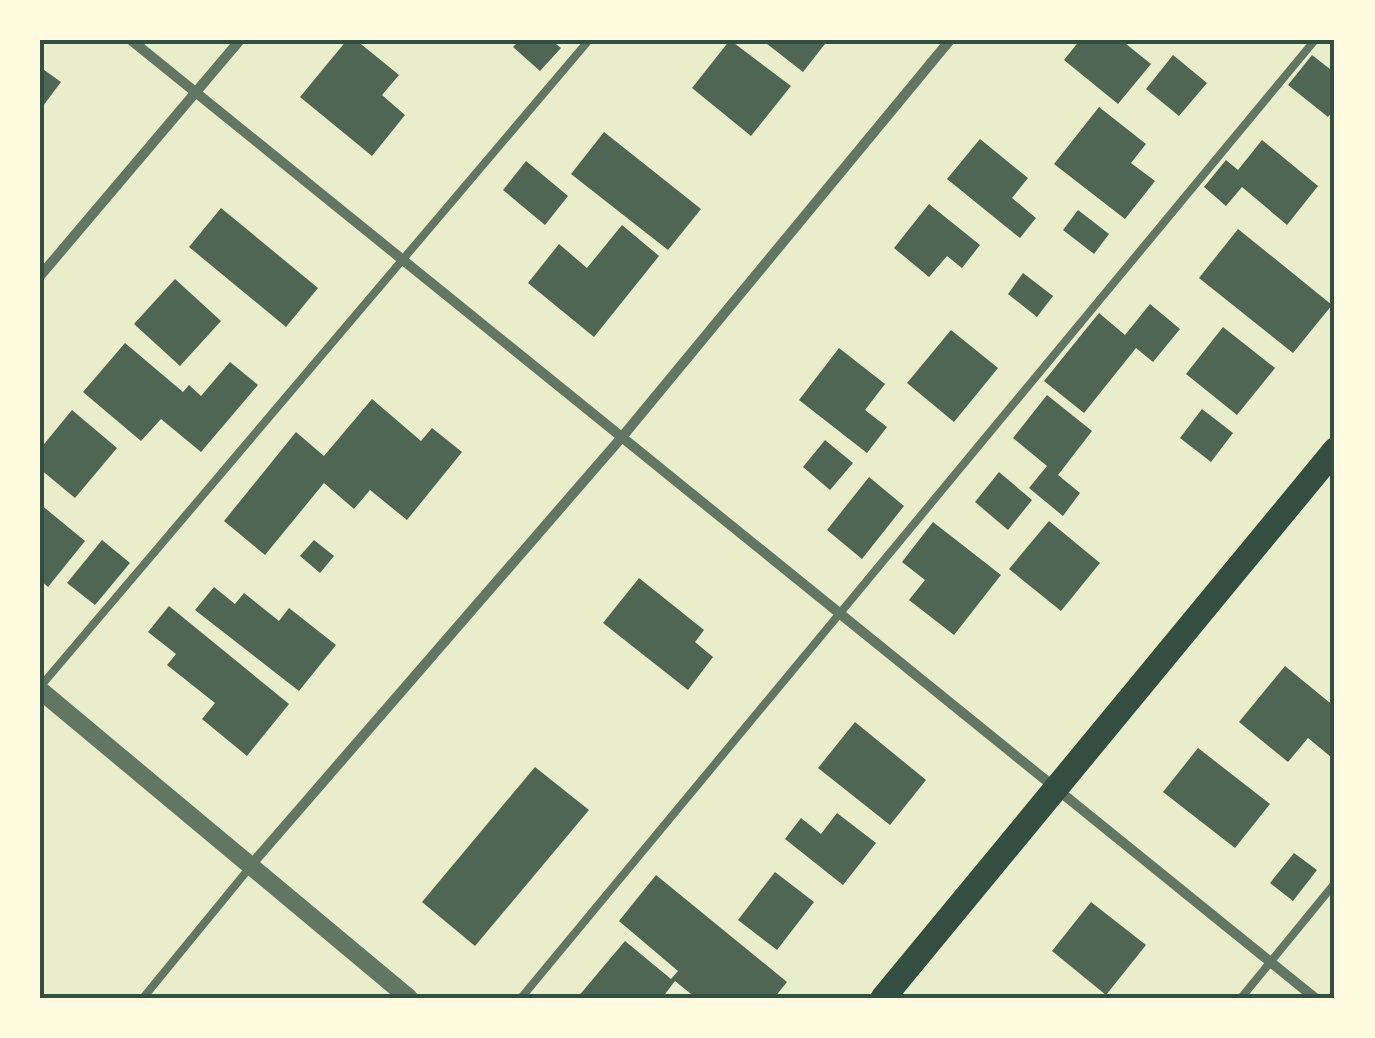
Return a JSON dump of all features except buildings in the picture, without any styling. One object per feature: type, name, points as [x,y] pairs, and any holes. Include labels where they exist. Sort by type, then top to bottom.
[{"type":"main road","points":[[883,998],[1335,450]]},
{"type":"street","points":[[131,40],[1316,998]]},
{"type":"street","points":[[40,276],[240,40]]},
{"type":"street","points":[[251,866],[622,436],[950,40]]},
{"type":"street","points":[[40,689],[409,998]]},
{"type":"lane","points":[[40,689],[589,40]]},
{"type":"lane","points":[[522,998],[1315,40]]},
{"type":"lane","points":[[143,998],[251,866]]},
{"type":"lane","points":[[1241,998],[1335,883]]}]
